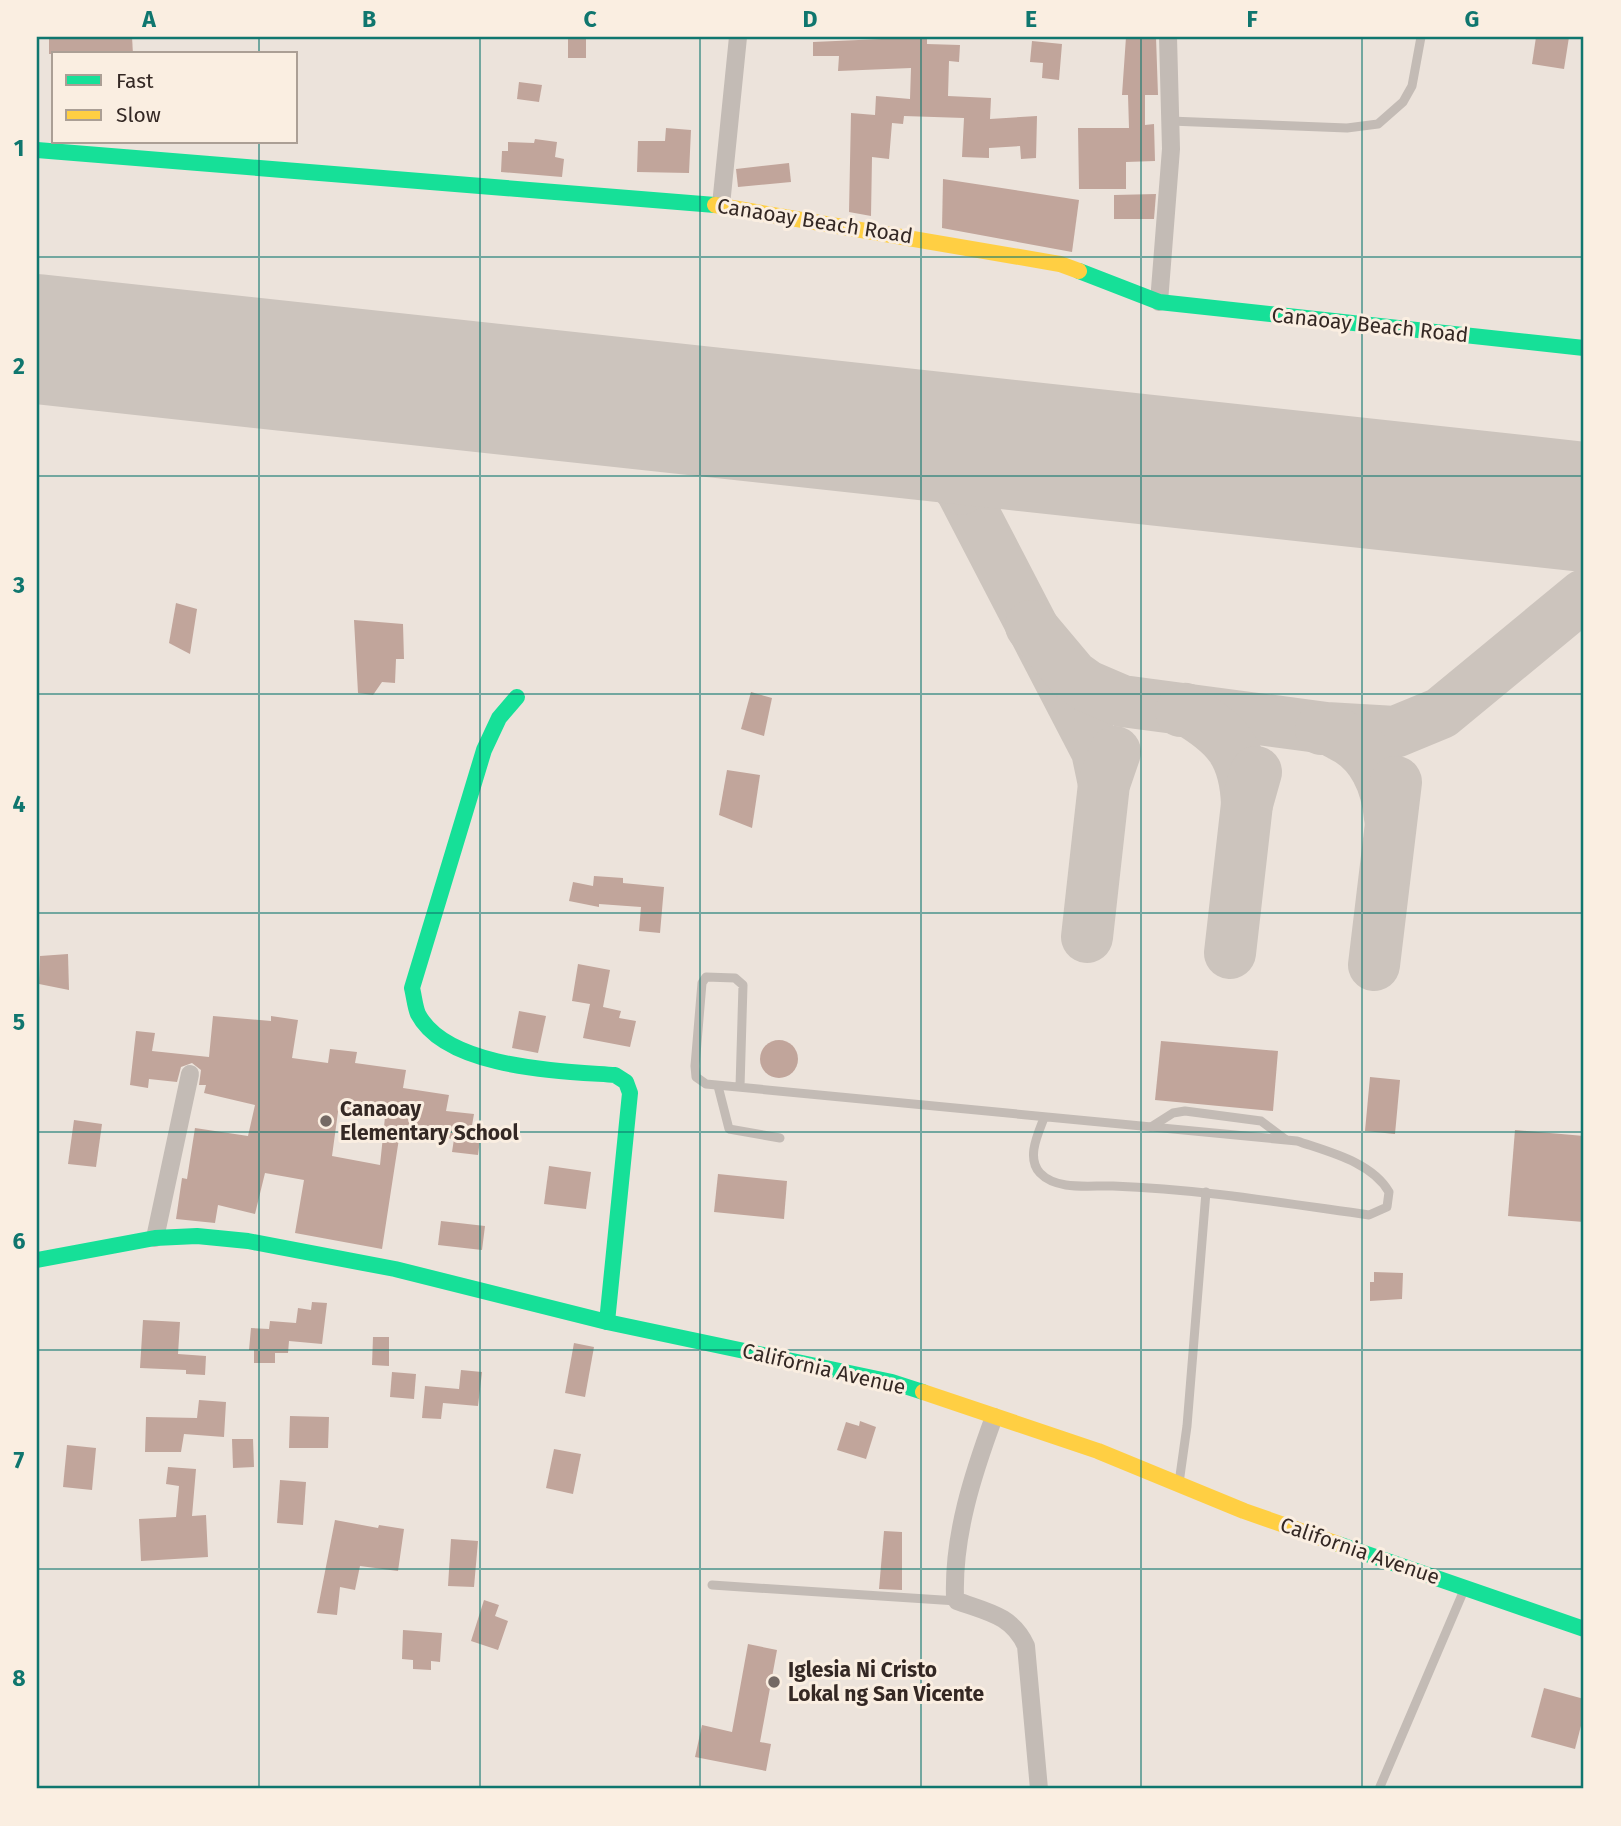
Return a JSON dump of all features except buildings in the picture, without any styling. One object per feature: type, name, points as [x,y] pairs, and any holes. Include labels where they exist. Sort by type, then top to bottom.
[{"type":"street","points":[[721,205],[738,37]]},
{"type":"street","points":[[1158,302],[1171,149],[1168,37]]},
{"type":"street","name":"Canaoay Beach Road","points":[[37,150],[721,205],[1060,264],[1158,302],[1584,348]]},
{"type":"street","points":[[517,697],[499,718],[484,750],[412,988],[412,1003],[418,1019],[434,1034],[492,1061],[615,1076],[626,1082],[630,1093],[607,1322]]},
{"type":"street","points":[[155,1238],[190,1074]]},
{"type":"street","name":"California Avenue","points":[[37,1260],[155,1238],[197,1236],[289,1247],[395,1269],[607,1322],[892,1382],[1097,1451],[1179,1485],[1584,1629]]},
{"type":"street","points":[[994,1417],[967,1497],[958,1545],[955,1592],[957,1601],[1006,1620],[1018,1629],[1026,1646],[1039,1789]]},
{"type":"lane","points":[[1170,121],[1347,128],[1378,124],[1394,112],[1412,86],[1421,37]]},
{"type":"lane","points":[[740,1087],[743,985],[735,978],[706,977],[702,983],[696,1077],[706,1084],[1285,1139],[1340,1156],[1373,1174],[1390,1192],[1387,1207],[1369,1215],[1206,1192],[1062,1184],[1039,1173],[1034,1162],[1033,1150],[1044,1118]]},
{"type":"lane","points":[[719,1086],[729,1129],[780,1138]]},
{"type":"lane","points":[[1152,1127],[1173,1113],[1185,1111],[1261,1121],[1285,1139]]},
{"type":"lane","points":[[1179,1485],[1187,1426],[1206,1192]]},
{"type":"lane","points":[[712,1585],[957,1601]]},
{"type":"lane","points":[[1379,1789],[1465,1588]]},
{"type":"taxiway","points":[[885,431],[926,448],[961,489],[1097,751],[1104,784]]},
{"type":"taxiway","points":[[961,489],[957,474],[963,454],[974,447],[1008,445]]},
{"type":"taxiway","points":[[1031,626],[1073,676],[1087,686],[1122,701],[1326,728],[1395,732],[1441,713],[1584,595]]},
{"type":"taxiway","points":[[1181,711],[1185,709],[1213,727],[1231,747],[1243,772],[1247,804]]},
{"type":"taxiway","points":[[1321,729],[1332,731],[1353,742],[1370,760],[1382,781],[1390,818]]},
{"type":"taxiway","points":[[1087,937],[1104,784],[1115,752]]},
{"type":"taxiway","points":[[1230,953],[1247,804],[1256,772]]},
{"type":"taxiway","points":[[1374,965],[1396,782]]},
{"type":"runway","points":[[37,339],[1584,507]]},
{"type":"traffic: fast","points":[[37,150],[715,205]]},
{"type":"traffic: fast","points":[[1079,271],[1159,302],[1584,348]]},
{"type":"traffic: fast","points":[[517,697],[499,718],[484,750],[412,988],[418,1014],[433,1032],[454,1046],[508,1064],[615,1075],[626,1082],[630,1093],[607,1322]]},
{"type":"traffic: fast","points":[[37,1260],[155,1238],[197,1236],[248,1241],[395,1269],[607,1322],[892,1382],[923,1392]]},
{"type":"traffic: fast","points":[[1338,1544],[1584,1629]]},
{"type":"traffic: slow","points":[[715,205],[1060,264],[1079,271]]},
{"type":"traffic: slow","points":[[923,1392],[1098,1451],[1244,1511],[1338,1544]]},
{"type":"place","name":"Canaoay Elementary School","points":[[326,1121]]},
{"type":"place","name":"Iglesia Ni Cristo Lokal ng San Vicente","points":[[774,1682]]}]
